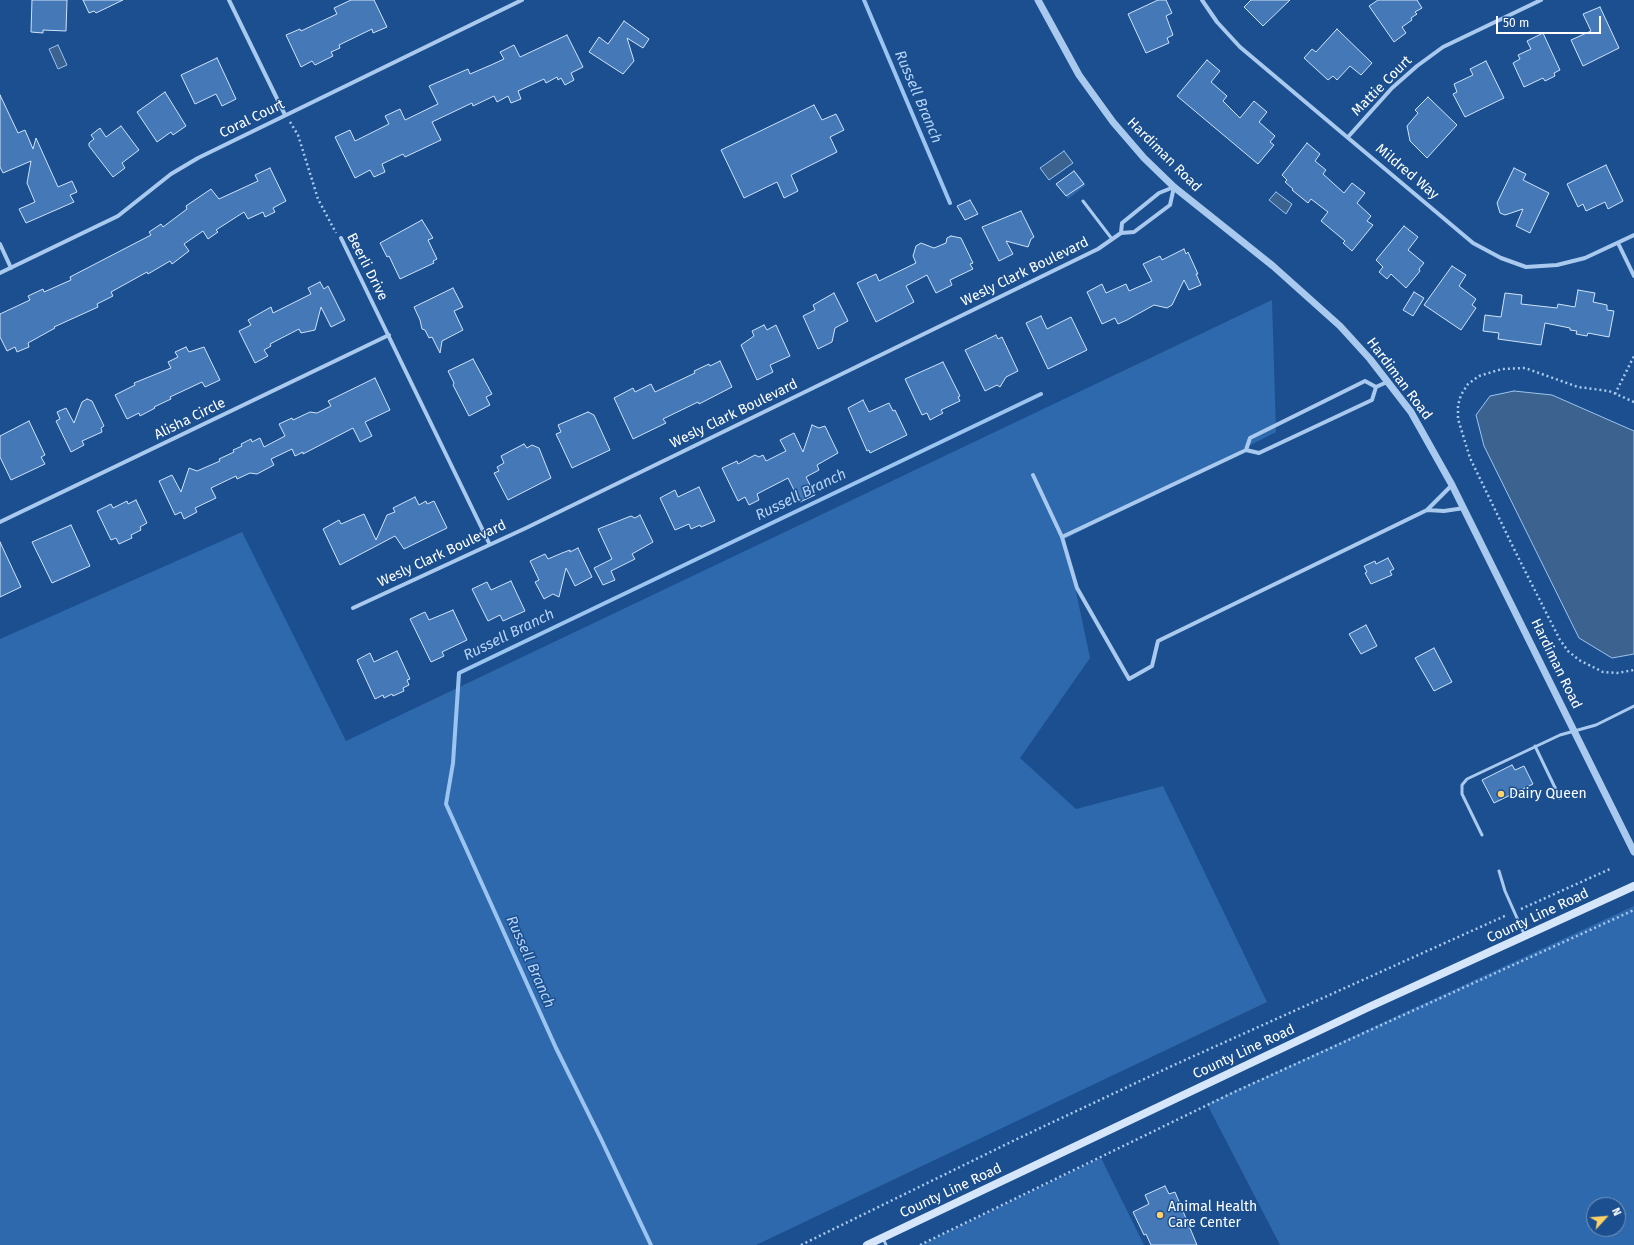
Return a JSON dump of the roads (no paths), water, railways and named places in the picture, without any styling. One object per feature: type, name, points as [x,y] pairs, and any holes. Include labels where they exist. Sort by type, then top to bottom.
[{"type":"main road","name":"County Line Road","points":[[867,1245],[885,1241],[1369,1007],[1634,886]]},
{"type":"street","points":[[229,0],[285,115]]},
{"type":"street","name":"Coral Court","points":[[0,273],[118,216],[172,174],[198,158],[522,0]]},
{"type":"street","name":"Hardiman Road","points":[[1038,0],[1079,75],[1113,122],[1144,158],[1174,187],[1273,266],[1334,321],[1370,359],[1411,412],[1452,484],[1634,852]]},
{"type":"street","name":"Mildred Way","points":[[1202,0],[1216,22],[1240,47],[1473,242],[1501,258],[1526,267],[1556,265],[1585,258],[1634,235]]},
{"type":"street","name":"Mattie Court","points":[[1348,137],[1392,88],[1417,66],[1443,47],[1541,0]]},
{"type":"street","name":"Wesly Clark Boulevard","points":[[1121,232],[1122,223],[1159,193],[1174,187]]},
{"type":"street","name":"Wesly Clark Boulevard","points":[[353,608],[489,543],[526,528],[1084,256],[1098,249],[1121,232],[1134,232],[1170,205],[1174,187]]},
{"type":"street","name":"Beerli Drive","points":[[341,238],[489,543]]},
{"type":"street","points":[[1618,243],[1634,276]]},
{"type":"street","points":[[0,244],[11,268]]},
{"type":"street","name":"Alisha Circle","points":[[0,522],[389,335]]},
{"type":"street","points":[[1246,450],[1250,438],[1365,381],[1376,387]]},
{"type":"street","points":[[1062,537],[1246,450],[1259,453],[1372,400],[1376,387],[1387,382]]},
{"type":"street","points":[[1032,475],[1062,537],[1077,588],[1129,680],[1152,666],[1158,641],[1427,510],[1452,484]]},
{"type":"street","points":[[1427,510],[1444,511],[1464,508]]},
{"type":"lane","points":[[1083,202],[1112,239]]},
{"type":"lane","points":[[1482,835],[1462,794],[1462,786],[1467,779],[1560,734],[1596,725],[1634,706]]},
{"type":"lane","points":[[1535,746],[1560,798]]},
{"type":"lane","points":[[1499,871],[1505,892],[1525,936]]},
{"type":"waterway","name":"Russell Branch","points":[[864,0],[950,203]]},
{"type":"waterway","name":"Russell Branch","points":[[651,1245],[556,1048],[446,804],[453,763],[459,673],[1041,394]]},
{"type":"place","name":"Dairy Queen","points":[[1501,794]]},
{"type":"place","name":"Animal Health Care Center","points":[[1160,1215]]}]
